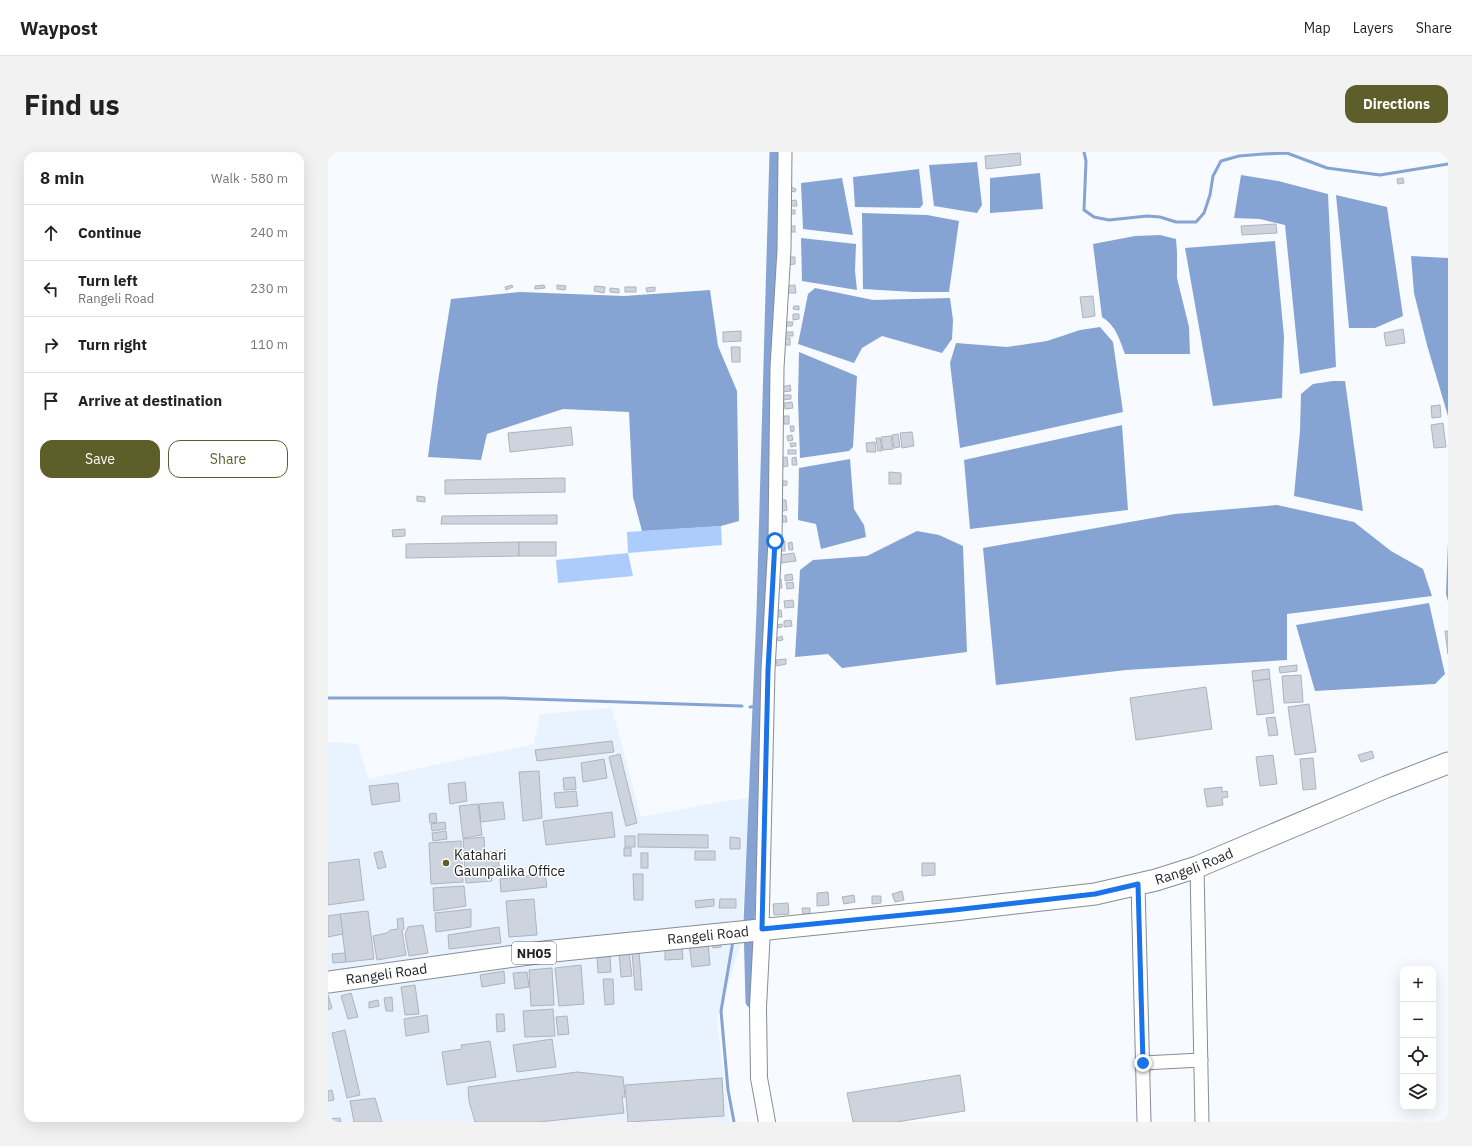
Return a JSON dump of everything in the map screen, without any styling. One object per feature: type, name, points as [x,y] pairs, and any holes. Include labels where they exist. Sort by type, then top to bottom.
[{"type":"main road","name":"Rangeli Road","points":[[328,982],[544,952],[1095,894],[1156,880],[1197,867],[1386,787],[1448,763]]},
{"type":"street","points":[[767,1122],[759,1078],[758,1007],[752,930],[775,541],[777,368],[784,250],[785,152]]},
{"type":"street","points":[[1197,867],[1202,1122]]},
{"type":"street","points":[[1138,884],[1144,1122]]},
{"type":"street","points":[[1143,1063],[1201,1060]]},
{"type":"shaded area","points":[[977,162],[982,205],[977,213],[934,206],[929,165]]},
{"type":"shaded area","points":[[919,169],[923,204],[920,208],[855,207],[853,177]]},
{"type":"shaded area","points":[[1040,173],[1043,209],[990,213],[990,178]]},
{"type":"shaded area","points":[[1241,175],[1278,181],[1328,194],[1336,367],[1300,374],[1285,225],[1260,219],[1234,218]]},
{"type":"shaded area","points":[[842,178],[853,235],[803,229],[801,183]]},
{"type":"shaded area","points":[[1336,195],[1387,207],[1403,316],[1375,328],[1349,328]]},
{"type":"shaded area","points":[[862,213],[927,215],[959,221],[949,292],[914,292],[863,289]]},
{"type":"shaded area","points":[[1160,235],[1176,239],[1177,278],[1189,327],[1190,354],[1125,354],[1114,328],[1102,317],[1093,244],[1135,236]]},
{"type":"shaded area","points":[[801,238],[856,244],[855,271],[857,290],[802,281]]},
{"type":"shaded area","points":[[1275,241],[1284,337],[1282,398],[1213,406],[1185,248]]},
{"type":"shaded area","points":[[1411,256],[1448,258],[1448,416],[1427,345],[1414,293]]},
{"type":"shaded area","points":[[815,288],[873,300],[950,298],[953,320],[952,339],[942,353],[882,336],[862,348],[854,363],[798,344],[808,294]]},
{"type":"shaded area","points":[[710,290],[718,346],[737,391],[739,521],[721,526],[642,531],[633,497],[629,412],[563,409],[487,434],[481,460],[428,457],[451,299],[520,292],[624,296]]},
{"type":"shaded area","points":[[1100,327],[1113,342],[1123,412],[960,448],[950,363],[956,343],[1007,347],[1047,341],[1080,330]]},
{"type":"shaded area","points":[[799,352],[857,376],[853,447],[849,451],[800,458],[798,400]]},
{"type":"shaded area","points":[[1345,381],[1363,511],[1294,496],[1300,431],[1301,394],[1313,384]]},
{"type":"shaded area","points":[[1122,425],[1128,510],[970,529],[964,460]]},
{"type":"shaded area","points":[[850,459],[854,509],[864,525],[866,537],[821,549],[816,524],[798,520],[799,468]]},
{"type":"shaded area","points":[[1277,505],[1354,522],[1391,551],[1423,569],[1432,596],[1287,614],[1287,660],[1126,670],[996,685],[983,548],[1175,514]]},
{"type":"shaded area","points":[[721,526],[722,545],[628,553],[627,532]]},
{"type":"shaded area","points":[[917,531],[939,535],[963,546],[967,652],[842,668],[828,654],[795,657],[800,570],[813,560],[867,556]]},
{"type":"shaded area","points":[[1448,542],[1448,601],[1446,594]]},
{"type":"shaded area","points":[[628,553],[633,576],[558,583],[556,560]]},
{"type":"shaded area","points":[[1429,603],[1445,674],[1435,684],[1315,691],[1296,625]]},
{"type":"shaded area","points":[[612,708],[641,817],[749,798],[741,943],[717,1020],[730,1122],[328,1122],[328,742],[358,744],[368,779],[534,744],[540,714]]},
{"type":"building","points":[[1020,153],[1021,165],[986,169],[985,156]]},
{"type":"building","points":[[1403,178],[1404,183],[1398,184],[1397,179]]},
{"type":"building","points":[[791,187],[796,189],[795,192],[790,191]]},
{"type":"building","points":[[796,200],[797,206],[789,206],[789,201]]},
{"type":"building","points":[[790,210],[795,210],[795,214],[790,214]]},
{"type":"building","points":[[1276,224],[1277,233],[1242,235],[1241,226]]},
{"type":"building","points":[[788,226],[795,226],[795,232],[788,232]]},
{"type":"building","points":[[787,257],[795,257],[795,264],[787,265]]},
{"type":"building","points":[[512,285],[513,287],[506,290],[505,287]]},
{"type":"building","points":[[544,285],[545,288],[535,289],[535,286]]},
{"type":"building","points":[[557,285],[566,286],[565,290],[557,289]]},
{"type":"building","points":[[795,285],[796,293],[786,293],[786,286]]},
{"type":"building","points":[[595,286],[605,287],[604,293],[594,291]]},
{"type":"building","points":[[625,287],[636,287],[636,292],[625,292]]},
{"type":"building","points":[[655,287],[655,291],[647,292],[646,288]]},
{"type":"building","points":[[610,288],[619,289],[619,293],[610,292]]},
{"type":"building","points":[[1093,296],[1095,316],[1083,318],[1080,297]]},
{"type":"building","points":[[794,306],[799,306],[799,310],[793,309]]},
{"type":"building","points":[[793,314],[799,314],[799,319],[793,320]]},
{"type":"building","points":[[786,322],[793,322],[792,326],[785,326]]},
{"type":"building","points":[[1403,329],[1405,343],[1386,346],[1384,333]]},
{"type":"building","points":[[741,331],[741,341],[723,342],[723,332]]},
{"type":"building","points":[[783,332],[793,332],[793,336],[783,336]]},
{"type":"building","points":[[782,338],[790,338],[790,345],[782,345]]},
{"type":"building","points":[[731,347],[740,347],[740,362],[732,362]]},
{"type":"building","points":[[790,385],[791,391],[782,392],[782,387]]},
{"type":"building","points":[[783,395],[791,395],[791,399],[783,400]]},
{"type":"building","points":[[792,402],[793,408],[785,409],[784,403]]},
{"type":"building","points":[[1440,405],[1441,417],[1432,418],[1431,406]]},
{"type":"building","points":[[784,416],[789,416],[789,424],[784,424]]},
{"type":"building","points":[[1443,423],[1446,447],[1434,448],[1431,425]]},
{"type":"building","points":[[790,426],[794,426],[794,431],[791,432]]},
{"type":"building","points":[[571,427],[573,445],[510,452],[508,433]]},
{"type":"building","points":[[912,432],[914,446],[902,448],[900,433]]},
{"type":"building","points":[[898,434],[900,447],[894,448],[892,435]]},
{"type":"building","points":[[792,435],[793,440],[788,441],[787,436]]},
{"type":"building","points":[[891,436],[893,449],[883,450],[881,437]]},
{"type":"building","points":[[876,438],[880,438],[882,451],[878,451]]},
{"type":"building","points":[[875,442],[876,452],[867,452],[866,443]]},
{"type":"building","points":[[790,443],[796,443],[796,446],[791,447]]},
{"type":"building","points":[[788,450],[796,450],[796,454],[788,454]]},
{"type":"building","points":[[787,457],[788,466],[782,467],[781,458]]},
{"type":"building","points":[[796,457],[797,465],[792,465],[792,458]]},
{"type":"building","points":[[889,472],[901,473],[901,484],[889,484]]},
{"type":"building","points":[[565,478],[565,492],[445,494],[445,480]]},
{"type":"building","points":[[780,481],[787,481],[787,485],[781,486]]},
{"type":"building","points":[[417,496],[425,497],[425,502],[417,501]]},
{"type":"building","points":[[781,500],[786,500],[787,510],[782,511]]},
{"type":"building","points":[[557,515],[557,524],[441,524],[442,516]]},
{"type":"building","points":[[780,516],[786,516],[787,522],[781,522]]},
{"type":"building","points":[[405,529],[405,536],[393,537],[392,530]]},
{"type":"building","points":[[780,541],[785,541],[785,551],[780,551]]},
{"type":"building","points":[[519,542],[519,556],[406,558],[406,544]]},
{"type":"building","points":[[519,542],[556,542],[556,556],[519,556]]},
{"type":"building","points":[[792,542],[793,550],[789,550],[788,543]]},
{"type":"building","points":[[794,553],[796,561],[781,563],[780,555]]},
{"type":"building","points":[[792,574],[793,580],[785,581],[785,575]]},
{"type":"building","points":[[781,579],[782,588],[778,588],[777,580]]},
{"type":"building","points":[[793,582],[794,588],[787,589],[786,583]]},
{"type":"building","points":[[793,600],[794,607],[785,608],[784,601]]},
{"type":"building","points":[[776,610],[781,610],[782,617],[776,617]]},
{"type":"building","points":[[791,620],[792,626],[784,627],[784,621]]},
{"type":"building","points":[[782,624],[782,627],[777,628],[776,625]]},
{"type":"building","points":[[1445,631],[1448,631],[1448,654]]},
{"type":"building","points":[[782,636],[783,640],[778,641],[777,638]]},
{"type":"building","points":[[786,659],[786,664],[777,666],[776,660]]},
{"type":"building","points":[[1297,665],[1297,671],[1280,673],[1279,667]]},
{"type":"building","points":[[1269,669],[1270,679],[1253,681],[1252,671]]},
{"type":"building","points":[[1301,675],[1303,702],[1284,703],[1282,676]]},
{"type":"building","points":[[1270,679],[1274,713],[1257,715],[1253,681]]},
{"type":"building","points":[[1206,687],[1212,729],[1136,740],[1130,698]]},
{"type":"building","points":[[1309,704],[1316,752],[1295,755],[1288,707]]},
{"type":"building","points":[[1275,717],[1278,735],[1269,736],[1266,718]]},
{"type":"building","points":[[612,741],[614,752],[537,761],[535,750]]},
{"type":"building","points":[[1372,751],[1374,758],[1361,762],[1358,755]]},
{"type":"building","points":[[620,754],[637,823],[626,826],[609,757]]},
{"type":"building","points":[[1273,755],[1277,784],[1260,786],[1256,757]]},
{"type":"building","points":[[1313,758],[1316,789],[1303,790],[1300,759]]},
{"type":"building","points":[[604,759],[607,778],[583,782],[581,763]]},
{"type":"building","points":[[539,771],[542,818],[523,821],[519,772]]},
{"type":"building","points":[[575,777],[576,789],[564,790],[563,778]]},
{"type":"building","points":[[465,782],[467,801],[450,804],[448,784]]},
{"type":"building","points":[[398,783],[400,801],[372,805],[369,786]]},
{"type":"building","points":[[1222,787],[1222,792],[1227,791],[1228,797],[1222,798],[1223,805],[1207,807],[1204,789]]},
{"type":"building","points":[[576,791],[578,806],[556,808],[554,793]]},
{"type":"building","points":[[503,802],[505,819],[481,822],[479,804]]},
{"type":"building","points":[[478,804],[482,835],[463,838],[459,806]]},
{"type":"building","points":[[612,812],[615,837],[546,845],[543,821]]},
{"type":"building","points":[[436,813],[437,822],[430,823],[429,814]]},
{"type":"building","points":[[445,822],[446,829],[432,831],[431,824]]},
{"type":"building","points":[[446,831],[447,839],[433,841],[432,833]]},
{"type":"building","points":[[638,834],[708,835],[708,848],[638,847]]},
{"type":"building","points":[[625,836],[635,836],[635,847],[625,847]]},
{"type":"building","points":[[484,837],[485,852],[498,851],[499,867],[491,867],[492,881],[466,883],[463,839]]},
{"type":"building","points":[[730,837],[740,838],[740,849],[730,849]]},
{"type":"building","name":"Katahari Gaunpalika Office","points":[[461,841],[463,882],[431,884],[429,843]]},
{"type":"building","points":[[624,848],[631,848],[631,856],[624,856]]},
{"type":"building","points":[[382,851],[386,867],[378,869],[374,853]]},
{"type":"building","points":[[695,851],[715,851],[715,860],[695,860]]},
{"type":"building","points":[[641,853],[648,853],[648,868],[641,868]]},
{"type":"building","points":[[359,859],[364,900],[328,905],[328,863]]},
{"type":"building","points":[[922,863],[935,863],[935,875],[922,876]]},
{"type":"building","points":[[545,874],[547,887],[501,892],[500,879]]},
{"type":"building","points":[[633,874],[643,874],[643,900],[634,900]]},
{"type":"building","points":[[464,886],[466,906],[434,911],[433,888]]},
{"type":"building","points":[[902,891],[904,900],[895,902],[892,894]]},
{"type":"building","points":[[828,892],[829,905],[817,906],[817,893]]},
{"type":"building","points":[[854,895],[855,902],[844,904],[842,897]]},
{"type":"building","points":[[872,896],[881,896],[881,903],[872,904]]},
{"type":"building","points":[[534,899],[537,935],[509,937],[506,901]]},
{"type":"building","points":[[714,899],[714,906],[696,908],[695,901]]},
{"type":"building","points":[[720,899],[736,899],[736,908],[719,908]]},
{"type":"building","points":[[788,903],[789,914],[774,915],[773,904]]},
{"type":"building","points":[[802,908],[810,908],[810,914],[803,914]]},
{"type":"building","points":[[471,909],[471,927],[436,932],[435,913]]},
{"type":"building","points":[[368,911],[374,959],[346,962],[340,914]]},
{"type":"building","points":[[340,914],[343,934],[328,937],[328,916]]},
{"type":"building","points":[[403,918],[404,929],[402,931],[406,955],[377,960],[373,936],[398,929],[397,919]]},
{"type":"building","points":[[423,925],[428,953],[409,956],[405,934],[408,927]]},
{"type":"building","points":[[499,927],[501,943],[449,949],[448,935]]},
{"type":"building","points":[[708,942],[710,965],[692,967],[689,944]]},
{"type":"building","points":[[720,942],[721,947],[713,948],[712,943]]},
{"type":"building","points":[[682,946],[683,959],[665,960],[665,947]]},
{"type":"building","points":[[639,951],[642,990],[635,990],[632,952]]},
{"type":"building","points":[[629,952],[632,976],[621,977],[619,953]]},
{"type":"building","points":[[345,953],[346,962],[333,963],[332,954]]},
{"type":"building","points":[[610,956],[611,972],[598,973],[597,957]]},
{"type":"building","points":[[581,965],[584,1004],[559,1006],[555,968]]},
{"type":"building","points":[[552,968],[554,1005],[531,1006],[529,970]]},
{"type":"building","points":[[504,971],[505,983],[482,987],[480,975]]},
{"type":"building","points":[[527,972],[529,987],[515,989],[513,973]]},
{"type":"building","points":[[603,979],[613,979],[614,1004],[605,1005]]},
{"type":"building","points":[[415,985],[419,1014],[405,1015],[401,987]]},
{"type":"building","points":[[351,993],[358,1017],[348,1019],[341,996]]},
{"type":"building","points":[[328,995],[332,1008],[328,1010]]},
{"type":"building","points":[[392,997],[393,1011],[386,1011],[384,998]]},
{"type":"building","points":[[378,1000],[379,1006],[369,1008],[369,1002]]},
{"type":"building","points":[[553,1009],[555,1036],[525,1037],[523,1011]]},
{"type":"building","points":[[496,1014],[504,1014],[505,1031],[497,1032]]},
{"type":"building","points":[[427,1015],[429,1032],[406,1036],[404,1019]]},
{"type":"building","points":[[567,1016],[569,1034],[558,1035],[556,1017]]},
{"type":"building","points":[[345,1030],[360,1095],[347,1098],[332,1033]]},
{"type":"building","points":[[552,1039],[556,1067],[517,1072],[513,1045]]},
{"type":"building","points":[[490,1041],[496,1077],[447,1085],[442,1052],[462,1049],[461,1045]]},
{"type":"building","points":[[577,1072],[623,1077],[625,1097],[622,1097],[624,1113],[539,1122],[475,1122],[469,1101],[468,1087]]},
{"type":"building","points":[[960,1075],[965,1111],[897,1122],[853,1122],[847,1093]]},
{"type":"building","points":[[722,1078],[724,1116],[628,1122],[625,1085]]},
{"type":"building","points":[[332,1090],[334,1100],[328,1101],[328,1091]]},
{"type":"building","points":[[375,1098],[382,1122],[354,1122],[350,1101]]},
{"type":"building","points":[[340,1118],[341,1122],[328,1122],[328,1119]]},
{"type":"waterway","points":[[751,1002],[749,923],[762,612],[775,152]]},
{"type":"waterway","points":[[1084,152],[1086,161],[1084,210],[1094,217],[1109,220],[1147,216],[1160,217],[1176,222],[1196,222],[1204,213],[1210,195],[1213,176],[1221,161],[1239,156],[1287,153],[1327,168],[1380,175],[1448,164]]},
{"type":"waterway","points":[[328,698],[502,698],[742,706]]},
{"type":"waterway","points":[[750,707],[758,706]]},
{"type":"waterway","points":[[733,941],[721,1011],[728,1090],[734,1122]]},
{"type":"place","name":"Katahari Gaunpalika Office","points":[[446,863]]},
{"type":"route","points":[[775,541],[768,670],[762,929],[1095,894],[1138,884],[1143,1063]]}]
